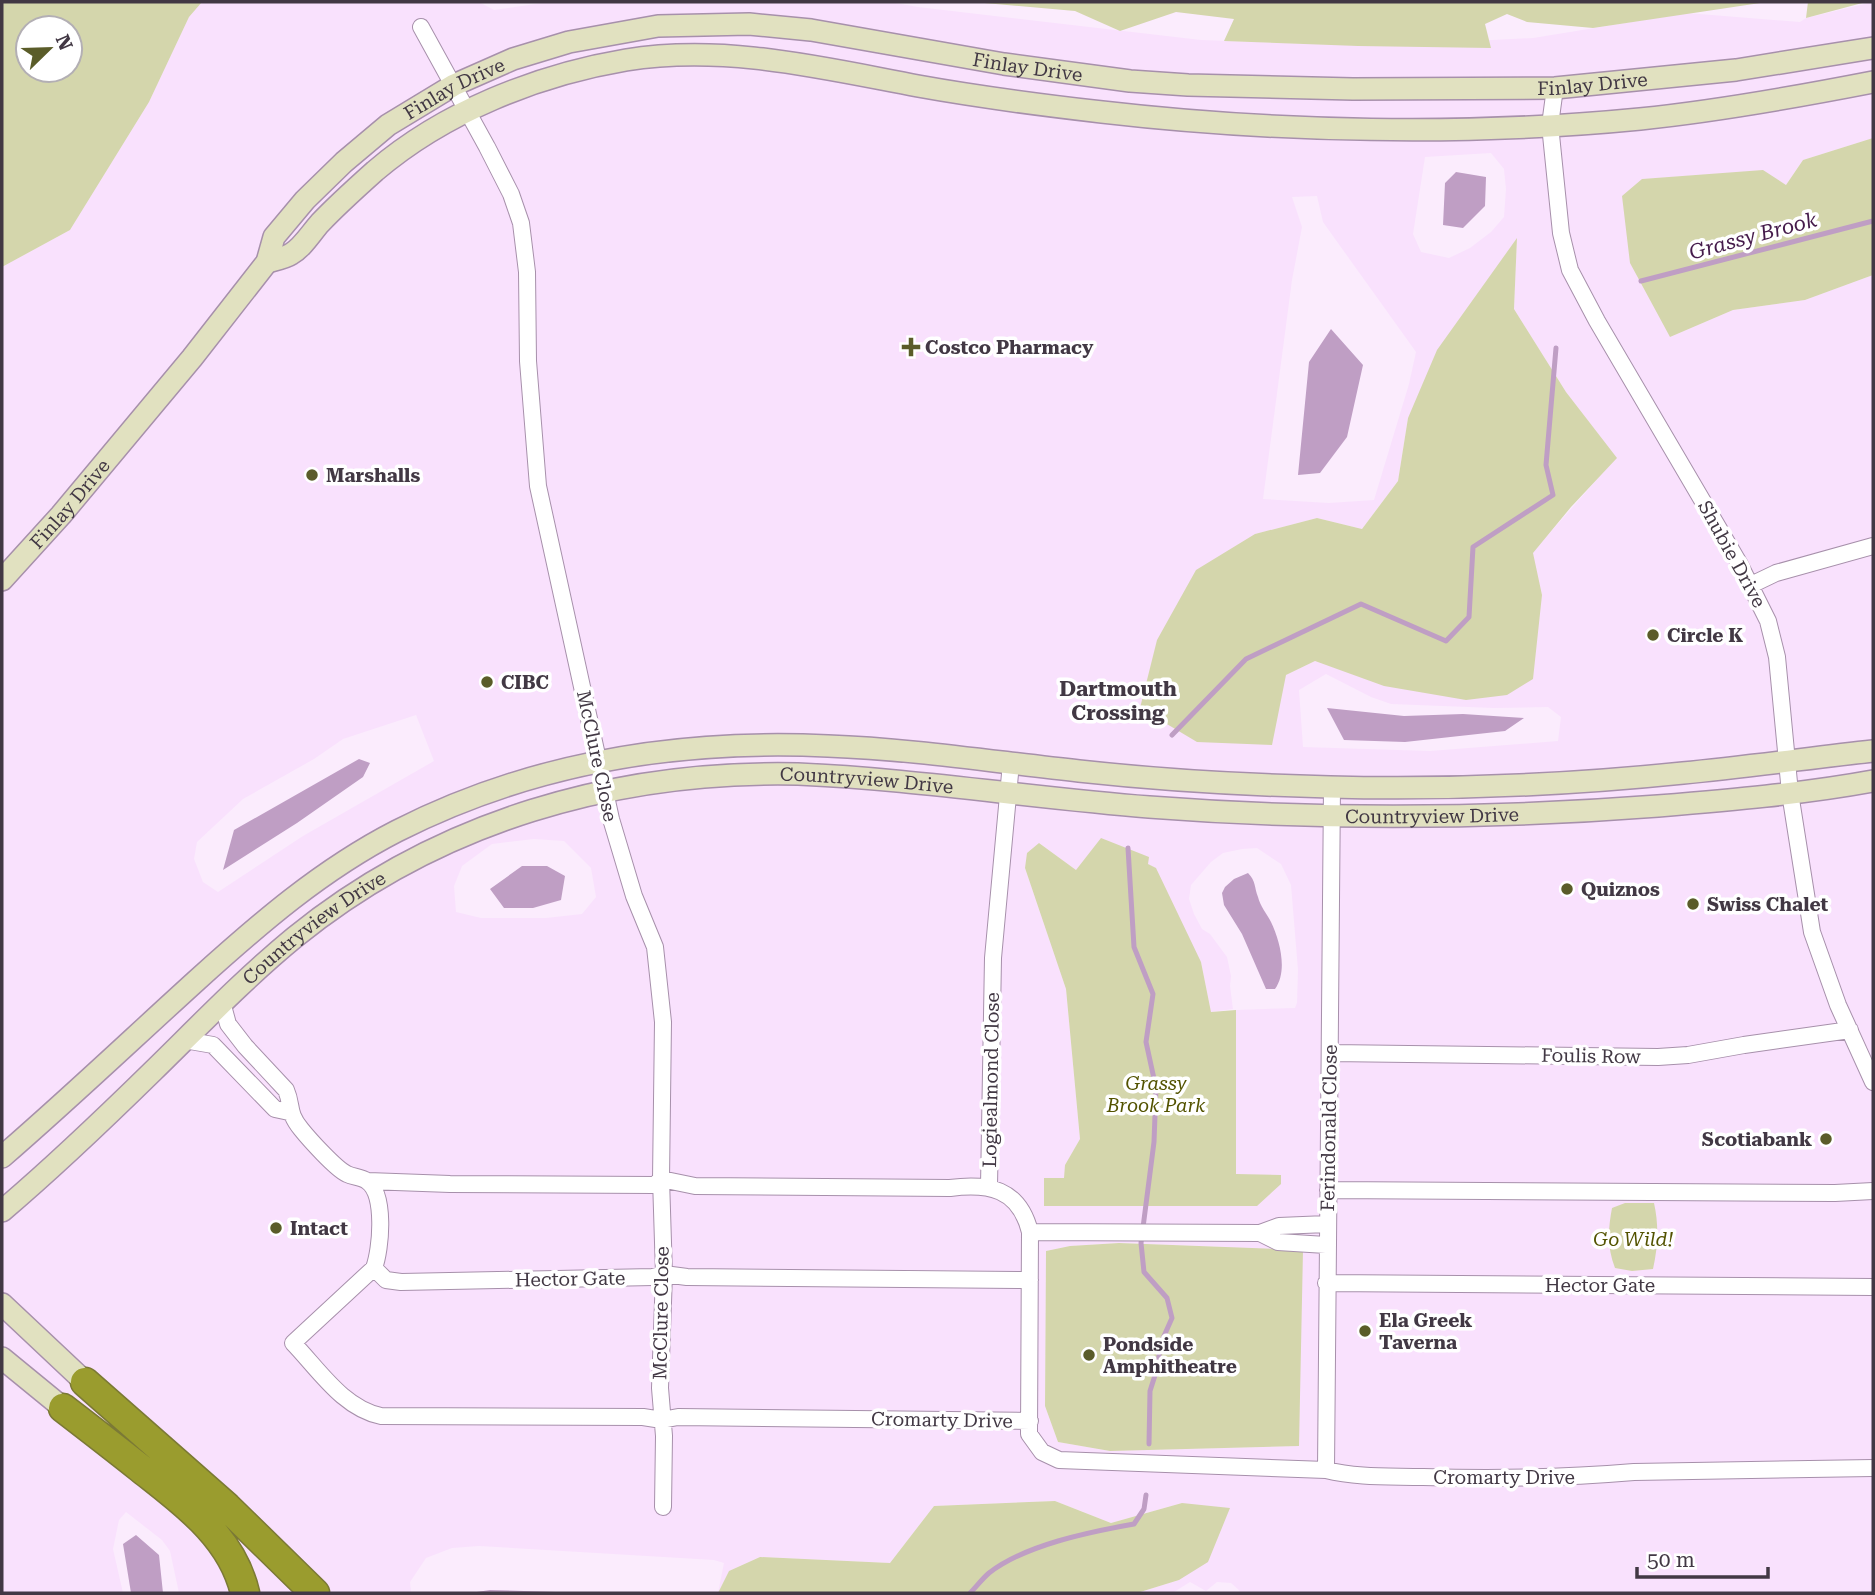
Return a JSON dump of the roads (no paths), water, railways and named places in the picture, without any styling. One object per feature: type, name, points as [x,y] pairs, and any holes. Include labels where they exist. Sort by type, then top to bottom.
[{"type":"highway","points":[[85,1382],[227,1507],[315,1593]]},
{"type":"highway","points":[[63,1408],[193,1510],[222,1543],[243,1583],[245,1593]]},
{"type":"street","name":"Finlay Drive","points":[[2,580],[150,409],[267,262],[274,237],[305,200],[344,162],[388,125],[454,85],[513,60],[569,42],[658,26],[719,23],[811,30],[1025,68],[1159,83],[1353,89],[1555,88],[1736,70],[1873,48]]},
{"type":"street","name":"McClure Close","points":[[421,27],[511,194],[521,223],[527,272],[528,361],[538,486],[604,790],[634,896],[655,947],[663,1022],[661,1179],[664,1274],[660,1388],[663,1507]]},
{"type":"street","name":"Finlay Drive","points":[[267,262],[292,254],[339,204],[399,152],[420,137],[468,111],[540,82],[594,66],[652,56],[712,54],[783,61],[952,92],[1146,116],[1352,128],[1550,125],[1643,119],[1873,82]]},
{"type":"street","name":"Shubie Drive","points":[[1555,88],[1550,125],[1561,233],[1570,270],[1751,585],[1768,621],[1777,657],[1790,793],[1812,932],[1829,981],[1873,1082]]},
{"type":"street","points":[[1751,585],[1776,573],[1873,546]]},
{"type":"street","name":"Countryview Drive","points":[[2,1157],[261,922],[339,864],[404,828],[480,794],[598,761],[692,748],[799,744],[1163,778],[1332,787],[1542,784],[1688,773],[1873,751]]},
{"type":"street","name":"Logiealmond Close","points":[[1010,763],[993,958],[989,1186],[1006,1195],[1018,1207],[1030,1231]]},
{"type":"street","name":"Countryview Drive","points":[[2,1212],[82,1139],[222,1002],[317,920],[396,869],[439,846],[484,828],[604,790],[685,777],[770,773],[845,777],[1181,809],[1331,816],[1531,814],[1687,804],[1873,781]]},
{"type":"street","name":"Ferindonald Close","points":[[1326,1470],[1332,787]]},
{"type":"street","points":[[222,1002],[228,1024],[286,1090],[290,1099],[289,1112],[300,1128],[344,1173],[368,1181],[655,1185],[661,1179],[695,1186],[989,1186]]},
{"type":"street","name":"Foulis Row","points":[[1331,1053],[1668,1056],[1850,1030]]},
{"type":"street","points":[[184,1040],[213,1045],[275,1109],[289,1112]]},
{"type":"street","points":[[368,1181],[378,1197],[379,1205],[379,1255],[374,1268]]},
{"type":"street","points":[[1328,1190],[1873,1191]]},
{"type":"street","points":[[1030,1421],[1030,1231],[1259,1233],[1279,1226],[1327,1224]]},
{"type":"street","points":[[1259,1233],[1278,1242],[1326,1245]]},
{"type":"street","name":"Hector Gate","points":[[374,1268],[386,1280],[401,1282],[653,1277],[664,1274],[687,1277],[1030,1280]]},
{"type":"street","name":"Cromarty Drive","points":[[374,1268],[293,1343],[348,1401],[359,1409],[381,1416],[1030,1421],[1029,1434],[1033,1442],[1042,1452],[1059,1460],[1326,1470],[1347,1475],[1441,1478],[1597,1476],[1634,1472],[1873,1468]]},
{"type":"street","name":"Hector Gate","points":[[1326,1283],[1873,1287]]},
{"type":"street","points":[[2,1304],[85,1382]]},
{"type":"street","points":[[2,1358],[63,1408]]},
{"type":"waterway","name":"Grassy Brook","points":[[1641,281],[1873,221]]},
{"type":"waterway","name":"Grassy Brook","points":[[1172,735],[1246,659],[1361,604],[1446,641],[1469,617],[1473,547],[1553,495],[1546,465],[1556,348]]},
{"type":"waterway","name":"Grassy Brook","points":[[1128,848],[1134,947],[1153,994],[1146,1042],[1156,1088],[1154,1142],[1141,1243],[1144,1272],[1167,1298],[1172,1318],[1160,1345],[1158,1366],[1150,1391],[1149,1444]]},
{"type":"waterway","name":"Grassy Brook","points":[[970,1593],[989,1573],[1039,1547],[1134,1524],[1144,1509],[1146,1495]]},
{"type":"place","name":"Costco Pharmacy","points":[[911,347]]},
{"type":"place","name":"Marshalls","points":[[312,475]]},
{"type":"place","name":"Circle K","points":[[1653,635]]},
{"type":"place","name":"CIBC","points":[[487,682]]},
{"type":"place","name":"Quiznos","points":[[1567,889]]},
{"type":"place","name":"Swiss Chalet","points":[[1693,904]]},
{"type":"place","name":"Scotiabank","points":[[1826,1139]]},
{"type":"place","name":"Intact","points":[[276,1228]]},
{"type":"place","name":"Ela Greek Taverna","points":[[1365,1331]]},
{"type":"place","name":"Pondside Amphitheatre","points":[[1089,1355]]},
{"type":"district","name":"Dartmouth Crossing","points":[[1118,701]]},
{"type":"park label","name":"Grassy Brook Park","points":[[1156,1094]]},
{"type":"park label","name":"Go Wild!","points":[[1633,1239]]}]
